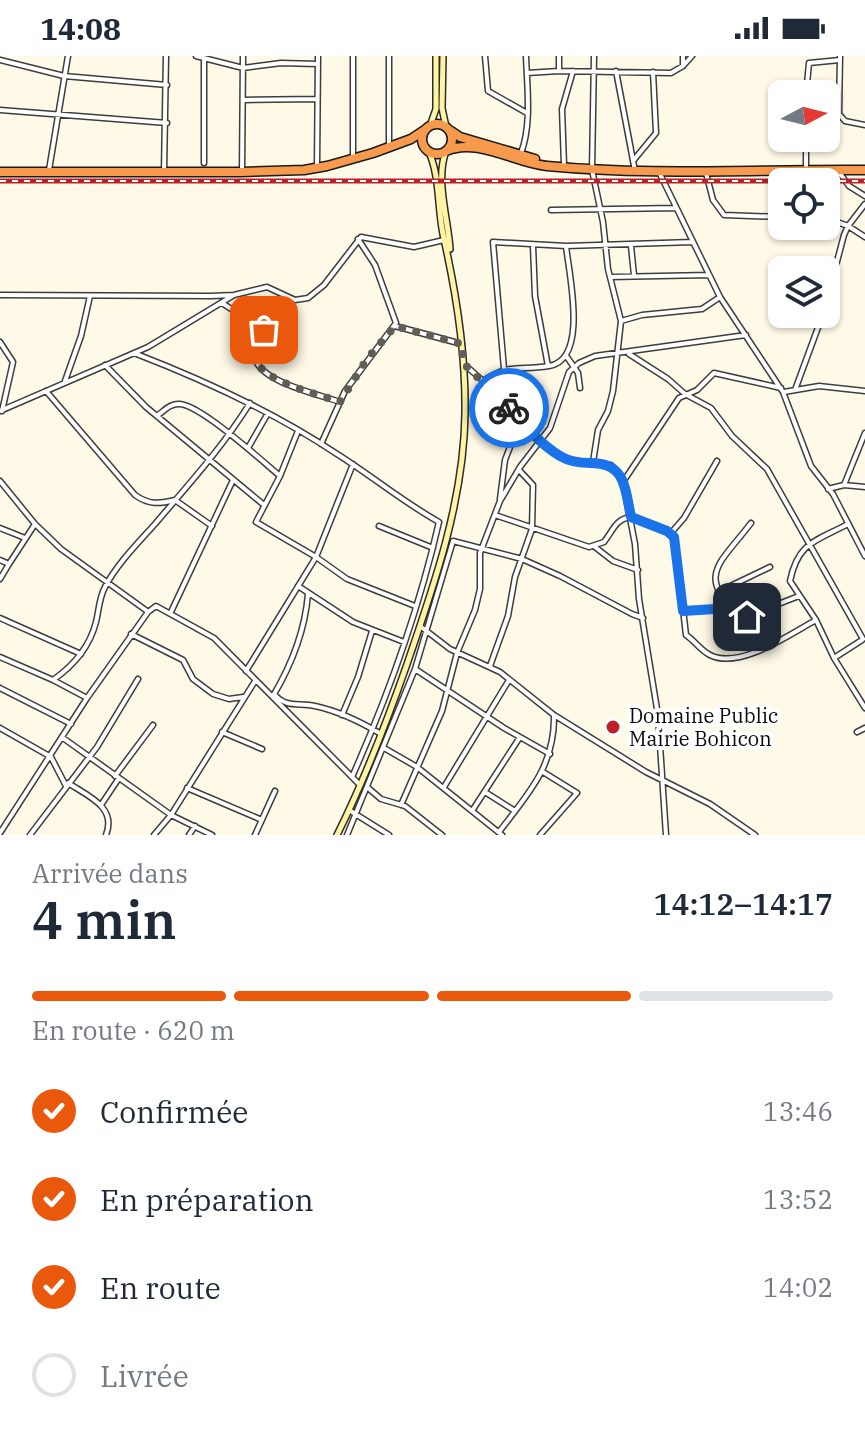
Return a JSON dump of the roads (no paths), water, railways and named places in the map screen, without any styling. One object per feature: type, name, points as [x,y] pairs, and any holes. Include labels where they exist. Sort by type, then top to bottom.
[{"type":"highway","points":[[0,172],[242,172],[317,168],[393,145],[438,124],[460,137],[559,167]]},
{"type":"highway","points":[[428,128],[423,141],[428,150]]},
{"type":"highway","points":[[446,151],[452,139],[447,128]]},
{"type":"highway","points":[[393,145],[437,153],[457,146],[469,146],[532,163],[592,170],[768,170]]},
{"type":"highway","points":[[840,170],[865,170]]},
{"type":"main road","points":[[428,128],[436,109],[436,56]]},
{"type":"main road","points":[[443,56],[442,108],[447,128]]},
{"type":"main road","points":[[428,150],[435,169],[444,240],[451,262]]},
{"type":"main road","points":[[337,835],[381,734],[420,626],[449,525],[465,430],[462,344],[442,181],[446,151]]},
{"type":"street","points":[[49,173],[68,56]]},
{"type":"street","points":[[164,172],[166,56]]},
{"type":"street","points":[[196,56],[243,68],[281,63],[318,64]]},
{"type":"street","points":[[242,172],[243,56]]},
{"type":"street","points":[[280,56],[281,63]]},
{"type":"street","points":[[317,168],[318,56]]},
{"type":"street","points":[[353,56],[353,159]]},
{"type":"street","points":[[389,56],[393,145]]},
{"type":"street","points":[[485,56],[488,91],[527,113]]},
{"type":"street","points":[[520,154],[527,113],[526,56]]},
{"type":"street","points":[[559,56],[559,71]]},
{"type":"street","points":[[593,463],[598,430],[612,398],[621,321],[610,277],[592,170],[594,56]]},
{"type":"street","points":[[683,56],[683,66]]},
{"type":"street","points":[[527,73],[671,73],[692,56]]},
{"type":"street","points":[[807,80],[809,63],[840,58],[839,114],[845,121],[865,125]]},
{"type":"street","points":[[204,59],[204,163]]},
{"type":"street","points":[[0,60],[64,76],[167,85]]},
{"type":"street","points":[[559,167],[562,109],[573,71]]},
{"type":"street","points":[[616,71],[635,172]]},
{"type":"street","points":[[632,162],[656,133],[653,72]]},
{"type":"street","points":[[243,100],[317,99]]},
{"type":"street","points":[[0,110],[167,123]]},
{"type":"street","points":[[659,172],[720,297],[782,390],[803,449],[865,556]]},
{"type":"street","points":[[706,172],[713,200],[724,215],[768,217]]},
{"type":"street","points":[[840,173],[849,186],[865,196]]},
{"type":"street","points":[[839,256],[848,226],[865,204]]},
{"type":"street","points":[[551,210],[676,208]]},
{"type":"street","points":[[840,223],[865,237]]},
{"type":"street","points":[[0,295],[234,295],[267,287],[295,300],[308,298],[324,285],[362,237],[414,247],[444,240]]},
{"type":"street","points":[[321,444],[340,402],[367,359],[395,326],[396,316],[375,265],[358,239]]},
{"type":"street","points":[[504,369],[493,242],[605,246],[693,242]]},
{"type":"street","points":[[533,245],[535,296],[548,366]]},
{"type":"street","points":[[631,245],[634,275]]},
{"type":"street","points":[[483,381],[504,369],[548,366],[567,357],[573,326],[566,246]]},
{"type":"street","points":[[610,277],[709,275]]},
{"type":"street","points":[[1,411],[173,334],[234,295]]},
{"type":"street","points":[[65,382],[81,336],[90,296]]},
{"type":"street","points":[[621,321],[642,315],[702,309],[720,297]]},
{"type":"street","points":[[222,303],[264,330],[265,337],[255,358],[260,370],[340,402]]},
{"type":"street","points":[[395,326],[462,344]]},
{"type":"street","points":[[795,390],[818,328]]},
{"type":"street","points":[[401,805],[449,690],[457,653],[479,599],[481,547],[500,501],[554,420],[573,366],[595,356],[746,335]]},
{"type":"street","points":[[0,342],[13,362],[1,411]]},
{"type":"street","points":[[627,352],[685,394],[711,408],[732,436],[767,469],[864,639],[834,658]]},
{"type":"street","points":[[134,353],[250,403],[353,464],[398,497],[449,525]]},
{"type":"street","points":[[567,357],[580,377],[580,388]]},
{"type":"street","points":[[463,363],[541,442],[572,461],[611,465],[623,482],[631,517],[658,715],[666,835]]},
{"type":"street","points":[[105,365],[157,416],[264,505]]},
{"type":"street","points":[[623,482],[679,398],[697,390],[714,373],[782,390],[819,386],[865,391]]},
{"type":"street","points":[[46,391],[135,495],[155,504],[175,500],[212,526]]},
{"type":"street","points":[[53,680],[81,654],[95,626],[99,601],[108,582],[211,460],[250,403]]},
{"type":"street","points":[[157,416],[171,405],[185,405],[248,448],[280,476]]},
{"type":"street","points":[[248,448],[268,413]]},
{"type":"street","points":[[500,501],[505,460],[520,421]]},
{"type":"street","points":[[299,431],[256,522],[359,585],[415,606]]},
{"type":"street","points":[[844,485],[865,433]]},
{"type":"street","points":[[671,533],[684,518],[717,461]]},
{"type":"street","points":[[246,671],[316,557],[353,464]]},
{"type":"street","points":[[490,666],[508,616],[515,577],[532,529],[533,485],[519,470]]},
{"type":"street","points":[[171,612],[233,479]]},
{"type":"street","points":[[0,481],[35,524],[61,549],[148,612]]},
{"type":"street","points":[[828,489],[844,485],[865,487]]},
{"type":"street","points":[[494,515],[583,546],[595,547],[613,561],[638,570]]},
{"type":"street","points":[[595,547],[604,542],[618,521],[631,517],[671,533],[675,541],[686,635],[705,652],[720,659],[738,658],[762,649],[816,620]]},
{"type":"street","points":[[352,777],[373,730],[404,642],[439,522]]},
{"type":"street","points":[[751,523],[717,568],[714,581],[718,592],[745,618],[800,596]]},
{"type":"street","points":[[0,579],[35,524]]},
{"type":"street","points":[[848,524],[811,544],[795,559],[790,581],[816,620],[834,658],[865,708]]},
{"type":"street","points":[[379,526],[433,548]]},
{"type":"street","points":[[0,528],[25,538]]},
{"type":"street","points":[[347,835],[415,669],[453,541],[522,559],[643,618]]},
{"type":"street","points":[[0,560],[9,564]]},
{"type":"street","points":[[718,592],[770,567]]},
{"type":"street","points":[[298,586],[340,615],[404,642]]},
{"type":"street","points":[[273,696],[297,646],[305,620],[308,594]]},
{"type":"street","points":[[683,611],[715,609],[728,604]]},
{"type":"street","points":[[0,833],[87,698],[131,634],[156,606],[214,638],[360,785]]},
{"type":"street","points":[[0,618],[81,654]]},
{"type":"street","points":[[420,626],[441,644],[490,666],[554,715],[664,781],[710,804],[755,835]]},
{"type":"street","points":[[342,715],[372,631]]},
{"type":"street","points":[[131,634],[183,660],[193,679],[213,694],[229,699],[243,697]]},
{"type":"street","points":[[0,657],[87,698]]},
{"type":"street","points":[[397,662],[406,667]]},
{"type":"street","points":[[415,669],[550,754]]},
{"type":"street","points":[[30,835],[89,758],[138,679]]},
{"type":"street","points":[[444,788],[509,680]]},
{"type":"street","points":[[154,835],[171,815],[255,681]]},
{"type":"street","points":[[0,688],[71,724]]},
{"type":"street","points":[[273,696],[289,704],[314,705],[381,734]]},
{"type":"street","points":[[384,748],[417,767],[500,834],[543,772],[555,734],[554,715]]},
{"type":"street","points":[[101,805],[153,725]]},
{"type":"street","points":[[0,728],[51,757],[67,785],[101,805],[110,820],[106,835]]},
{"type":"street","points":[[857,732],[865,728]]},
{"type":"street","points":[[222,732],[262,749]]},
{"type":"street","points":[[472,811],[520,737]]},
{"type":"street","points":[[62,738],[171,815],[212,835]]},
{"type":"street","points":[[540,835],[577,793],[543,772]]},
{"type":"street","points":[[367,787],[381,799],[401,805],[442,835]]},
{"type":"street","points":[[187,788],[262,820]]},
{"type":"street","points":[[255,835],[275,791]]},
{"type":"street","points":[[485,792],[515,811]]},
{"type":"street","points":[[349,810],[389,835]]},
{"type":"street","points":[[189,835],[195,826]]},
{"type":"railway","points":[[0,181],[865,181]]},
{"type":"place","name":"Domaine Public Mairie Bohicon","points":[[613,727]]}]
